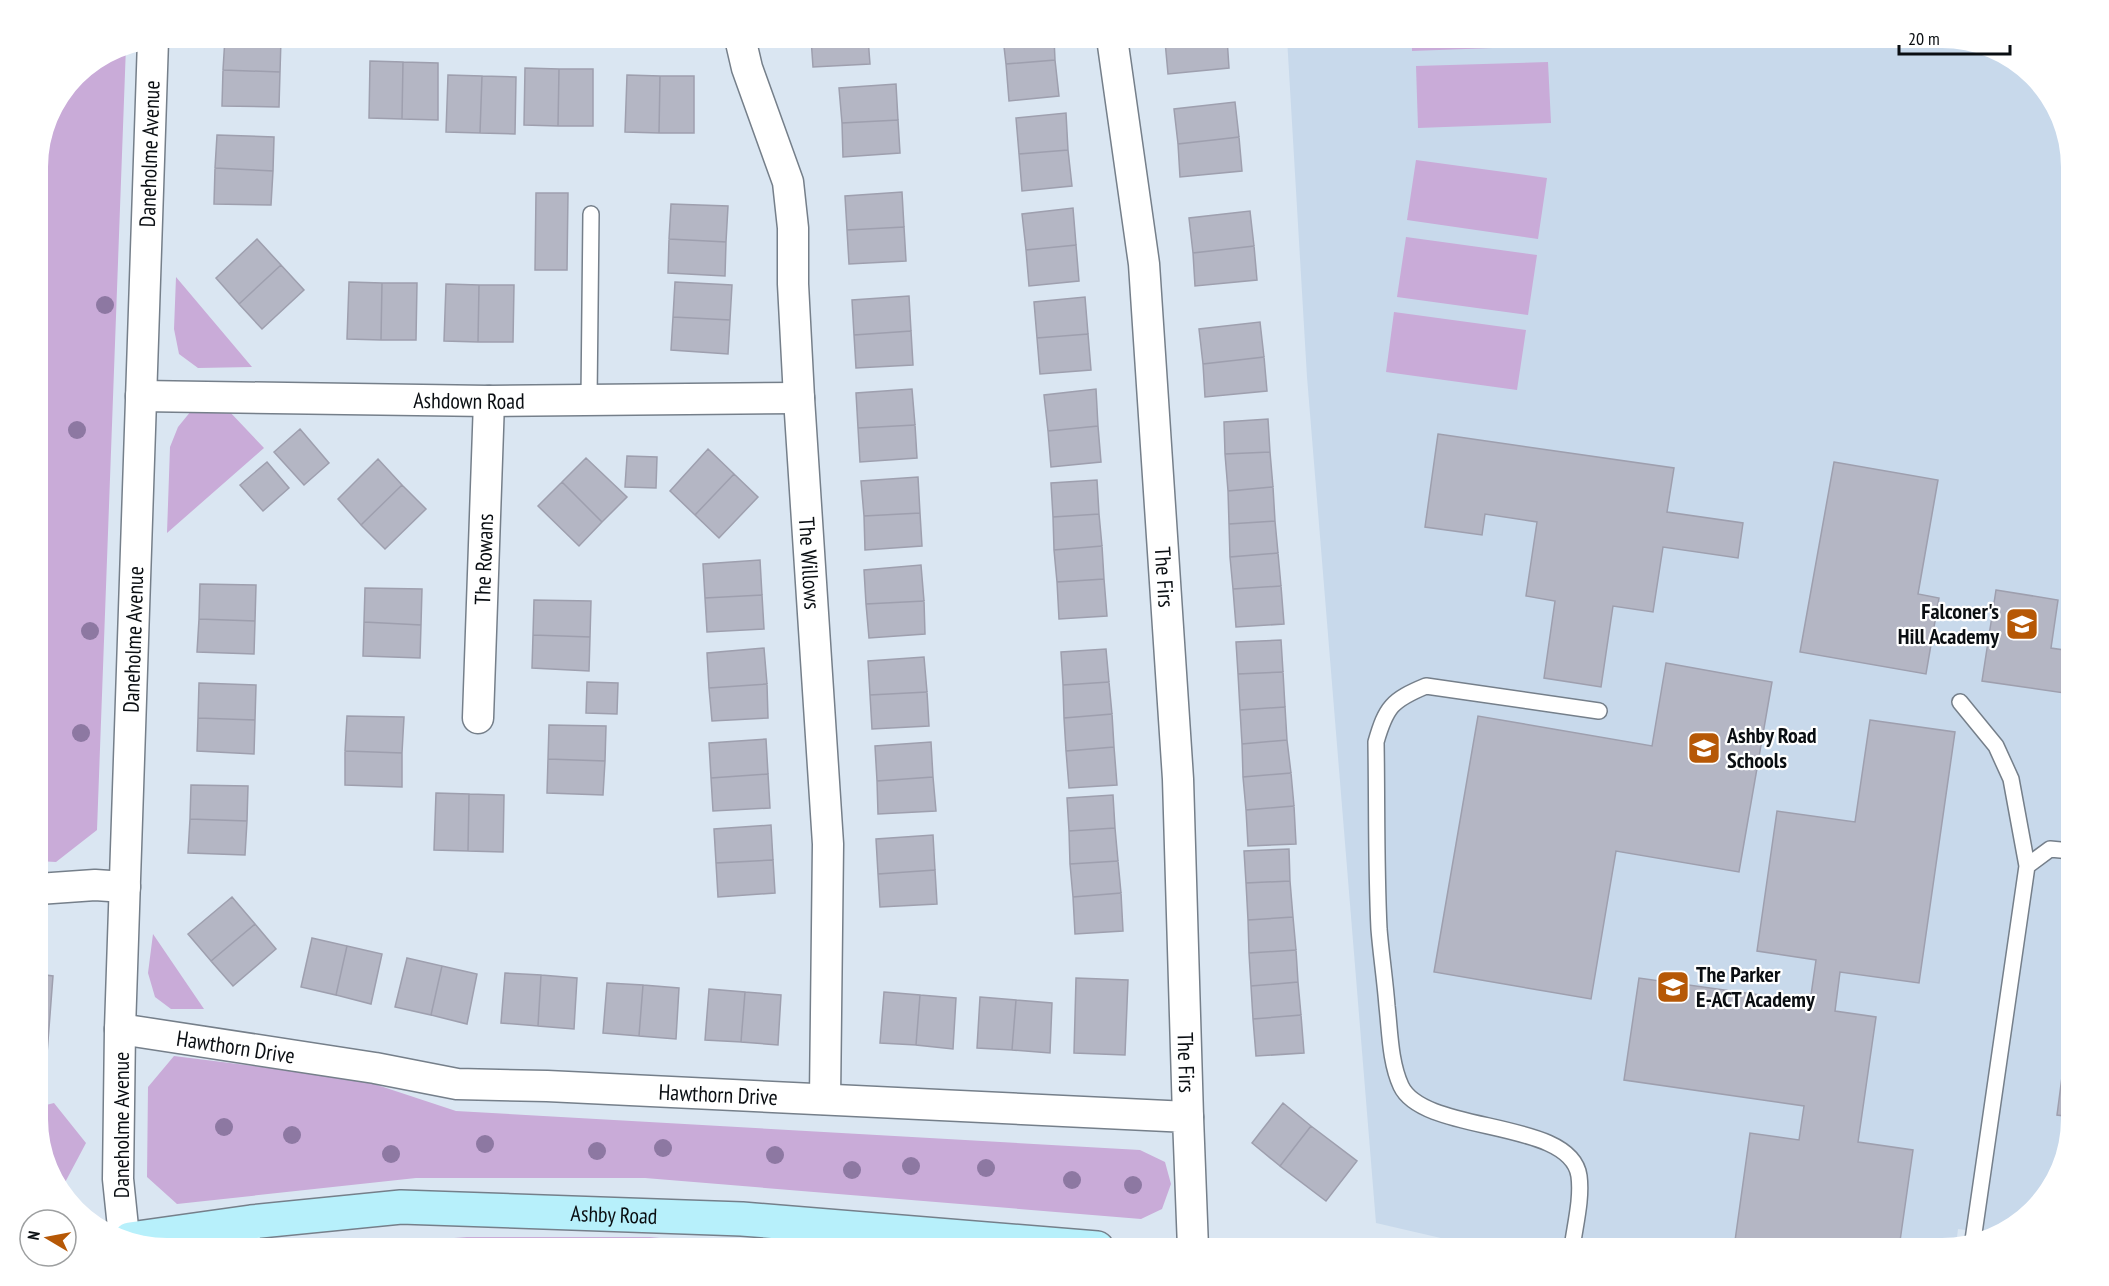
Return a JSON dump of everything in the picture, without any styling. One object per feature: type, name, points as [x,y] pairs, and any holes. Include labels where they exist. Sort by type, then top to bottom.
[{"type":"street","name":"The Willows","points":[[742,48],[747,68],[788,182],[794,228],[793,284],[799,398],[828,844],[825,1098]]},
{"type":"street","name":"The Firs","points":[[1113,48],[1144,264],[1178,779],[1188,1117]]},
{"type":"street","name":"Daneholme Avenue","points":[[123,1230],[118,1179],[120,1029],[153,49]]},
{"type":"street","name":"Ashdown Road","points":[[141,396],[489,401],[799,398]]},
{"type":"street","name":"The Rowans","points":[[478,718],[489,401]]},
{"type":"street","points":[[48,888],[95,885],[125,887]]},
{"type":"street","name":"Hawthorn Drive","points":[[120,1029],[375,1068],[457,1084],[559,1086],[825,1098],[1188,1117]]},
{"type":"street","points":[[1188,1117],[1193,1238]]},
{"type":"street","name":"Ashby Road","points":[[165,1238],[252,1235],[401,1207],[742,1219],[975,1238]]},
{"type":"lane","points":[[589,400],[591,214]]},
{"type":"lane","points":[[1574,1238],[1578,1208],[1579,1174],[1568,1155],[1547,1142],[1432,1111],[1409,1099],[1401,1086],[1393,1062],[1380,929],[1376,742],[1383,718],[1400,697],[1426,686],[1599,711]]},
{"type":"lane","points":[[1960,702],[1996,746],[2011,780],[2026,866],[1974,1234]]},
{"type":"lane","points":[[2026,866],[2050,849],[2061,850]]},
{"type":"shaded area","name":"Ashby Road Schools","points":[[1288,48],[1942,48],[1958,49],[1988,57],[2008,68],[2031,89],[2049,114],[2059,144],[2061,159],[2061,1119],[2060,1135],[2052,1165],[2026,1203],[2002,1222],[1988,1229],[1980,1232],[1958,1229],[1957,1237],[1942,1238],[1441,1238],[1376,1223],[1307,377]]},
{"type":"shaded area","points":[[1412,48],[1492,48],[1412,51]]},
{"type":"shaded area","points":[[126,55],[97,830],[56,862],[48,862],[48,159],[52,136],[64,107],[83,83],[107,64]]},
{"type":"shaded area","points":[[1548,62],[1551,123],[1418,128],[1416,66]]},
{"type":"shaded area","points":[[1416,160],[1547,178],[1538,239],[1407,220]]},
{"type":"shaded area","points":[[1406,237],[1537,255],[1528,315],[1397,297]]},
{"type":"shaded area","points":[[176,277],[252,367],[198,368],[179,354],[174,329]]},
{"type":"shaded area","points":[[1394,312],[1526,330],[1517,390],[1386,372]]},
{"type":"shaded area","points":[[228,410],[264,448],[167,533],[170,447],[178,427],[191,411]]},
{"type":"shaded area","points":[[153,934],[204,1009],[171,1009],[155,997],[148,973]]},
{"type":"shaded area","points":[[174,1056],[359,1079],[456,1111],[1140,1150],[1165,1162],[1171,1184],[1162,1209],[1141,1219],[645,1178],[416,1178],[177,1204],[147,1177],[148,1087]]},
{"type":"shaded area","points":[[54,1103],[86,1143],[66,1181],[54,1157],[50,1142],[48,1104]]},
{"type":"shaded area","points":[[650,1237],[661,1238],[454,1238]]},
{"type":"building","points":[[224,48],[281,48],[280,72],[223,70]]},
{"type":"building","points":[[812,48],[869,48],[870,64],[813,67]]},
{"type":"building","points":[[1004,48],[1054,48],[1055,60],[1006,64]]},
{"type":"building","points":[[1166,48],[1228,48],[1229,68],[1168,74]]},
{"type":"building","points":[[1055,60],[1059,96],[1009,101],[1006,64]]},
{"type":"building","points":[[370,61],[403,62],[402,119],[369,118]]},
{"type":"building","points":[[403,62],[438,63],[438,120],[402,119]]},
{"type":"building","points":[[525,68],[559,69],[558,126],[524,125]]},
{"type":"building","points":[[559,69],[593,69],[593,126],[558,126]]},
{"type":"building","points":[[223,70],[280,72],[279,107],[222,106]]},
{"type":"building","points":[[448,75],[482,76],[480,133],[446,132]]},
{"type":"building","points":[[627,75],[660,76],[659,133],[625,132]]},
{"type":"building","points":[[482,76],[516,77],[515,134],[480,133]]},
{"type":"building","points":[[660,76],[694,76],[694,133],[659,133]]},
{"type":"building","points":[[896,84],[898,120],[842,123],[839,88]]},
{"type":"building","points":[[1235,102],[1239,137],[1178,144],[1174,109]]},
{"type":"building","points":[[1066,113],[1068,150],[1019,154],[1016,118]]},
{"type":"building","points":[[898,120],[900,153],[843,157],[842,123]]},
{"type":"building","points":[[217,135],[274,137],[273,171],[215,168]]},
{"type":"building","points":[[1239,137],[1242,171],[1180,177],[1178,144]]},
{"type":"building","points":[[1068,150],[1072,186],[1022,191],[1019,154]]},
{"type":"building","points":[[215,168],[273,171],[271,205],[214,204]]},
{"type":"building","points":[[902,192],[904,227],[847,230],[845,196]]},
{"type":"building","points":[[536,193],[568,193],[567,270],[535,270]]},
{"type":"building","points":[[671,204],[728,206],[726,242],[669,239]]},
{"type":"building","points":[[1073,208],[1076,245],[1026,250],[1022,214]]},
{"type":"building","points":[[1250,211],[1254,246],[1193,253],[1189,218]]},
{"type":"building","points":[[904,227],[906,261],[849,264],[847,230]]},
{"type":"building","points":[[257,239],[281,265],[239,304],[216,278]]},
{"type":"building","points":[[669,239],[726,242],[725,276],[668,273]]},
{"type":"building","points":[[1076,245],[1079,281],[1029,286],[1026,250]]},
{"type":"building","points":[[1254,246],[1257,280],[1195,286],[1193,253]]},
{"type":"building","points":[[281,265],[304,290],[262,329],[239,304]]},
{"type":"building","points":[[349,282],[382,283],[381,340],[347,339]]},
{"type":"building","points":[[675,282],[732,285],[730,320],[673,317]]},
{"type":"building","points":[[382,283],[417,283],[416,340],[381,340]]},
{"type":"building","points":[[446,284],[479,285],[478,342],[444,341]]},
{"type":"building","points":[[479,285],[514,285],[513,342],[478,342]]},
{"type":"building","points":[[909,296],[911,331],[854,335],[852,300]]},
{"type":"building","points":[[1085,297],[1088,334],[1037,338],[1034,302]]},
{"type":"building","points":[[673,317],[730,320],[728,354],[671,350]]},
{"type":"building","points":[[1260,322],[1264,357],[1203,364],[1199,329]]},
{"type":"building","points":[[911,331],[913,365],[856,368],[854,335]]},
{"type":"building","points":[[1088,334],[1091,370],[1040,374],[1037,338]]},
{"type":"building","points":[[1264,357],[1267,391],[1205,397],[1203,364]]},
{"type":"building","points":[[912,389],[915,425],[858,428],[856,393]]},
{"type":"building","points":[[1096,389],[1098,426],[1048,431],[1044,395]]},
{"type":"building","points":[[1268,419],[1270,452],[1225,454],[1224,422]]},
{"type":"building","points":[[915,425],[917,458],[860,462],[858,428]]},
{"type":"building","points":[[1098,426],[1101,462],[1051,467],[1048,431]]},
{"type":"building","points":[[300,429],[329,463],[304,485],[274,452]]},
{"type":"building","points":[[1438,434],[1674,468],[1667,512],[1743,523],[1738,558],[1663,547],[1653,612],[1613,606],[1601,687],[1544,678],[1555,601],[1526,596],[1537,522],[1485,514],[1482,535],[1425,527]]},
{"type":"building","points":[[708,449],[734,474],[695,515],[670,491]]},
{"type":"building","points":[[1270,452],[1273,487],[1228,491],[1225,454]]},
{"type":"building","points":[[627,456],[657,457],[656,488],[625,487]]},
{"type":"building","points":[[586,458],[627,497],[602,522],[562,482]]},
{"type":"building","points":[[378,459],[402,485],[361,525],[338,499]]},
{"type":"building","points":[[267,462],[289,488],[263,511],[240,485]]},
{"type":"building","points":[[1834,462],[1938,480],[1918,594],[1939,598],[1926,674],[1800,652]]},
{"type":"building","points":[[734,474],[758,497],[719,538],[695,515]]},
{"type":"building","points":[[918,477],[920,513],[864,516],[861,481]]},
{"type":"building","points":[[1097,480],[1099,514],[1053,517],[1051,483]]},
{"type":"building","points":[[562,482],[602,522],[579,546],[538,506]]},
{"type":"building","points":[[402,485],[426,509],[385,549],[361,525]]},
{"type":"building","points":[[1273,487],[1275,521],[1229,524],[1228,491]]},
{"type":"building","points":[[920,513],[922,546],[865,550],[864,516]]},
{"type":"building","points":[[1099,514],[1102,546],[1054,550],[1053,517]]},
{"type":"building","points":[[1275,521],[1278,553],[1230,557],[1229,524]]},
{"type":"building","points":[[1102,546],[1104,579],[1057,582],[1054,550]]},
{"type":"building","points":[[1278,553],[1281,586],[1233,589],[1230,557]]},
{"type":"building","points":[[760,560],[762,595],[705,598],[703,564]]},
{"type":"building","points":[[921,565],[924,601],[866,604],[864,570]]},
{"type":"building","points":[[1104,579],[1107,616],[1059,619],[1057,582]]},
{"type":"building","points":[[200,584],[256,585],[255,621],[199,619]]},
{"type":"building","points":[[1281,586],[1284,624],[1236,627],[1233,589]]},
{"type":"building","points":[[365,588],[422,589],[421,625],[364,622]]},
{"type":"building","name":"Falconer's Hill Academy","points":[[1996,590],[2058,600],[2051,648],[2061,650],[2061,693],[1982,681]]},
{"type":"building","points":[[762,595],[764,629],[707,632],[705,598]]},
{"type":"building","points":[[534,600],[591,601],[590,637],[533,635]]},
{"type":"building","points":[[924,601],[925,634],[869,638],[866,604]]},
{"type":"building","points":[[199,619],[255,621],[254,654],[197,652]]},
{"type":"building","points":[[364,622],[421,625],[420,658],[363,656]]},
{"type":"building","points":[[533,635],[590,637],[589,671],[532,668]]},
{"type":"building","points":[[1281,640],[1283,672],[1238,674],[1236,642]]},
{"type":"building","points":[[764,648],[767,684],[709,688],[707,653]]},
{"type":"building","points":[[1106,649],[1109,682],[1063,685],[1061,652]]},
{"type":"building","points":[[924,657],[927,692],[870,695],[868,661]]},
{"type":"building","points":[[1666,663],[1772,682],[1739,872],[1616,851],[1591,999],[1434,972],[1478,716],[1652,746]]},
{"type":"building","points":[[1283,672],[1285,707],[1240,710],[1238,674]]},
{"type":"building","points":[[587,682],[618,683],[617,714],[586,713]]},
{"type":"building","points":[[1109,682],[1112,714],[1064,718],[1063,685]]},
{"type":"building","points":[[199,683],[256,685],[255,720],[198,718]]},
{"type":"building","points":[[767,684],[768,718],[712,721],[709,688]]},
{"type":"building","points":[[927,692],[929,726],[872,729],[870,695]]},
{"type":"building","points":[[1285,707],[1287,740],[1242,744],[1240,710]]},
{"type":"building","points":[[1112,714],[1114,747],[1066,751],[1064,718]]},
{"type":"building","points":[[347,716],[404,717],[402,753],[345,751]]},
{"type":"building","points":[[198,718],[255,720],[254,754],[197,751]]},
{"type":"building","points":[[1870,720],[1955,732],[1919,983],[1840,972],[1835,1011],[1876,1017],[1858,1142],[1913,1150],[1900,1238],[1735,1238],[1750,1133],[1799,1140],[1804,1106],[1624,1080],[1639,978],[1810,1002],[1816,960],[1757,951],[1777,811],[1855,822]]},
{"type":"building","points":[[549,725],[606,726],[605,761],[548,759]]},
{"type":"building","points":[[766,739],[768,774],[711,778],[709,743]]},
{"type":"building","points":[[1287,740],[1291,773],[1243,777],[1242,744]]},
{"type":"building","points":[[931,742],[933,777],[877,781],[875,746]]},
{"type":"building","points":[[1114,747],[1117,785],[1069,788],[1066,751]]},
{"type":"building","points":[[345,751],[402,753],[402,787],[345,785]]},
{"type":"building","points":[[548,759],[605,761],[603,795],[547,793]]},
{"type":"building","points":[[1291,773],[1294,806],[1246,810],[1243,777]]},
{"type":"building","points":[[768,774],[770,808],[713,811],[711,778]]},
{"type":"building","points":[[933,777],[936,811],[878,814],[877,781]]},
{"type":"building","points":[[191,785],[248,786],[247,821],[190,819]]},
{"type":"building","points":[[436,793],[469,794],[468,851],[434,850]]},
{"type":"building","points":[[469,794],[504,795],[503,852],[468,851]]},
{"type":"building","points":[[1113,795],[1115,828],[1069,831],[1067,798]]},
{"type":"building","points":[[1294,806],[1296,844],[1248,846],[1246,810]]},
{"type":"building","points":[[190,819],[247,821],[245,855],[188,853]]},
{"type":"building","points":[[771,825],[773,860],[716,863],[714,829]]},
{"type":"building","points":[[1115,828],[1118,861],[1070,864],[1069,831]]},
{"type":"building","points":[[933,835],[935,870],[878,874],[876,839]]},
{"type":"building","points":[[1289,849],[1290,881],[1246,883],[1244,851]]},
{"type":"building","points":[[773,860],[775,893],[718,897],[716,863]]},
{"type":"building","points":[[1118,861],[1121,893],[1073,897],[1070,864]]},
{"type":"building","points":[[935,870],[937,904],[880,907],[878,874]]},
{"type":"building","points":[[1290,881],[1293,917],[1248,920],[1246,883]]},
{"type":"building","points":[[1121,893],[1123,931],[1075,934],[1073,897]]},
{"type":"building","points":[[232,897],[255,924],[211,961],[188,934]]},
{"type":"building","points":[[1293,917],[1296,950],[1249,953],[1248,920]]},
{"type":"building","points":[[255,924],[276,949],[233,986],[211,961]]},
{"type":"building","points":[[312,938],[347,946],[336,995],[301,987]]},
{"type":"building","points":[[347,946],[382,954],[371,1004],[336,995]]},
{"type":"building","points":[[1296,950],[1298,982],[1251,986],[1249,953]]},
{"type":"building","points":[[407,958],[442,966],[431,1015],[395,1007]]},
{"type":"building","points":[[442,966],[477,974],[467,1024],[431,1015]]},
{"type":"building","points":[[505,973],[541,975],[538,1026],[501,1023]]},
{"type":"building","points":[[48,975],[53,976],[48,1041]]},
{"type":"building","points":[[541,975],[577,978],[574,1029],[538,1026]]},
{"type":"building","points":[[1076,978],[1128,980],[1125,1055],[1074,1053]]},
{"type":"building","points":[[1298,982],[1301,1015],[1253,1019],[1251,986]]},
{"type":"building","points":[[607,983],[643,985],[639,1036],[603,1033]]},
{"type":"building","points":[[643,985],[679,988],[676,1039],[639,1036]]},
{"type":"building","points":[[709,989],[745,992],[741,1042],[705,1040]]},
{"type":"building","points":[[745,992],[781,995],[778,1045],[741,1042]]},
{"type":"building","points":[[884,992],[920,995],[916,1045],[880,1043]]},
{"type":"building","points":[[920,995],[956,998],[953,1049],[916,1045]]},
{"type":"building","points":[[980,997],[1016,1000],[1012,1050],[977,1048]]},
{"type":"building","points":[[1016,1000],[1052,1003],[1050,1053],[1012,1050]]},
{"type":"building","points":[[1301,1015],[1304,1053],[1256,1056],[1253,1019]]},
{"type":"building","points":[[2061,1085],[2061,1116],[2057,1115]]},
{"type":"building","points":[[1283,1103],[1311,1126],[1280,1166],[1252,1143]]},
{"type":"building","points":[[1311,1126],[1357,1161],[1326,1201],[1280,1166]]},
{"type":"place","name":"Falconer's Hill Academy","points":[[2022,624]]},
{"type":"place","name":"Ashby Road Schools","points":[[1704,748]]},
{"type":"place","name":"The Parker E-ACT Academy","points":[[1673,987]]}]
